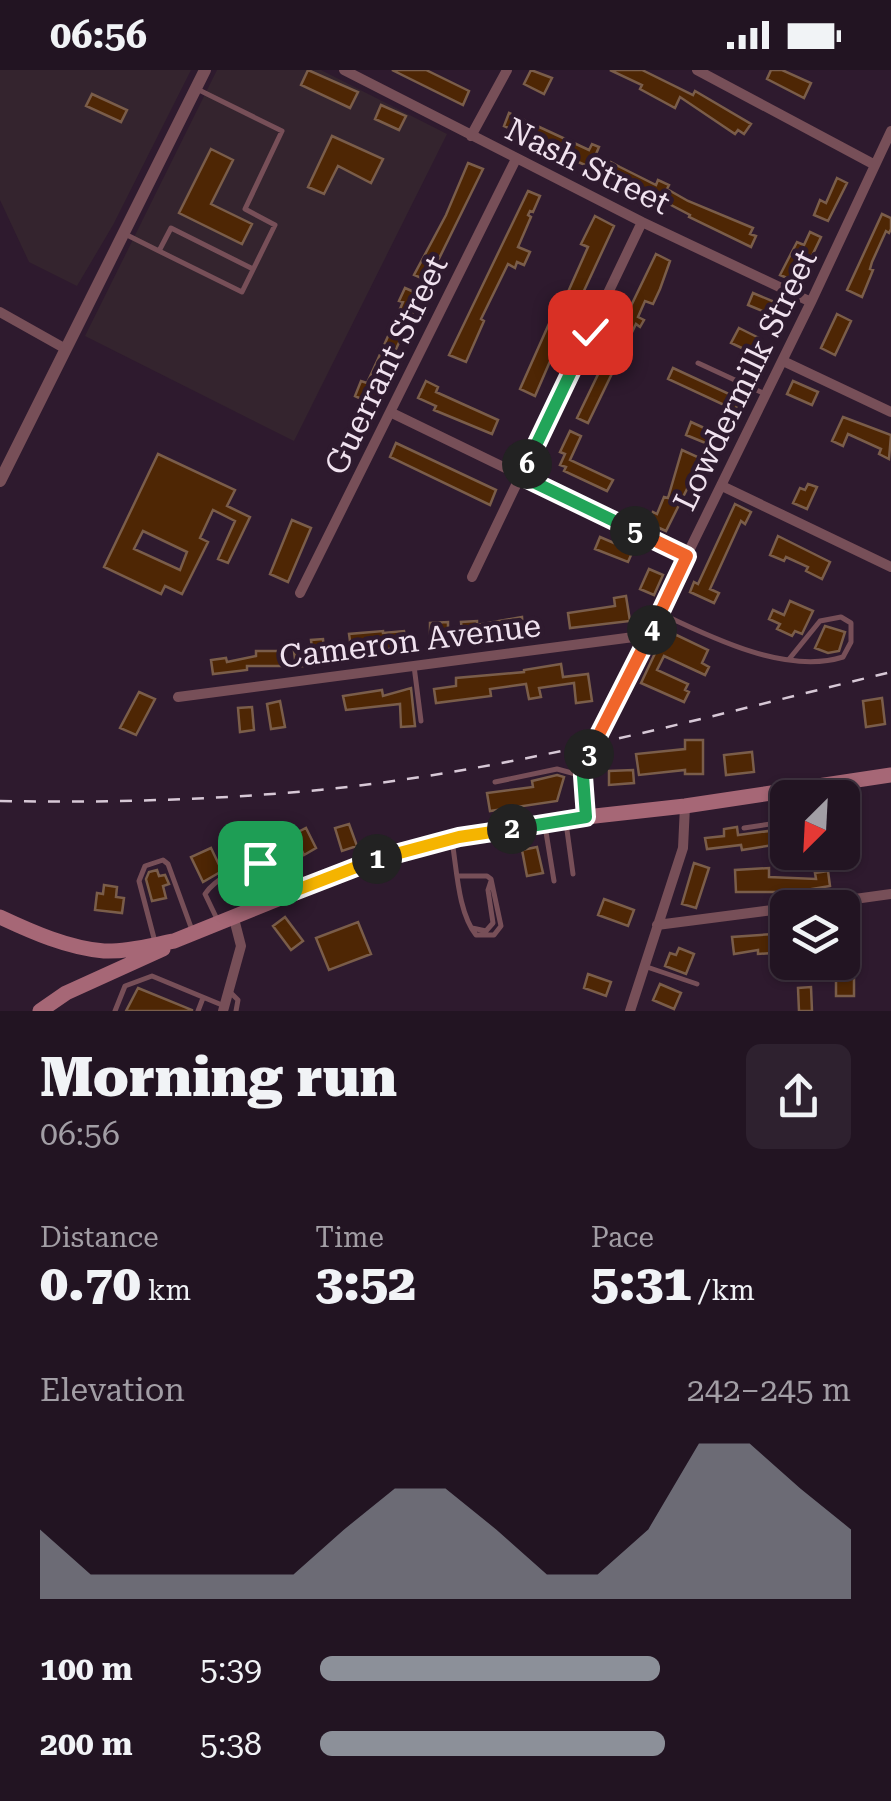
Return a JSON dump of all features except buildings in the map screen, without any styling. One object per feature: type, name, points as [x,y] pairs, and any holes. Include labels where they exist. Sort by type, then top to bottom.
[{"type":"main road","points":[[853,780],[891,774]]},
{"type":"main road","points":[[40,1011],[150,951],[394,852],[566,820],[770,793]]},
{"type":"main road","points":[[0,917],[39,935],[108,951],[150,951]]},
{"type":"main road","points":[[104,975],[108,951]]},
{"type":"main road","points":[[84,985],[108,951]]},
{"type":"street","points":[[0,481],[206,70]]},
{"type":"street","name":"Nash Street","points":[[344,70],[642,222],[812,302]]},
{"type":"street","points":[[472,136],[507,70]]},
{"type":"street","points":[[698,70],[875,165]]},
{"type":"street","name":"Lowdermilk Street","points":[[586,817],[585,763],[812,302],[891,131]]},
{"type":"street","name":"Guerrant Street","points":[[300,593],[516,159]]},
{"type":"street","points":[[472,577],[642,222]]},
{"type":"street","points":[[0,312],[64,348]]},
{"type":"street","points":[[782,360],[891,412]]},
{"type":"street","points":[[392,413],[687,556]]},
{"type":"street","points":[[722,486],[891,567]]},
{"type":"street","name":"Cameron Avenue","points":[[178,697],[649,636]]},
{"type":"street","points":[[630,1011],[683,848],[685,806]]},
{"type":"street","points":[[860,898],[891,894]]},
{"type":"street","points":[[657,924],[770,910]]},
{"type":"street","points":[[226,919],[241,946],[228,1009]]},
{"type":"lane","points":[[122,233],[242,292],[254,269],[275,225],[245,209],[282,131],[196,88]]},
{"type":"lane","points":[[159,251],[172,228],[254,269]]},
{"type":"lane","points":[[698,363],[766,395]]},
{"type":"lane","points":[[660,614],[738,650],[790,658],[831,661],[843,657],[851,642],[851,622],[841,617],[820,621],[790,658]]},
{"type":"lane","points":[[414,666],[421,721]]},
{"type":"lane","points":[[496,782],[557,769],[583,776]]},
{"type":"lane","points":[[566,820],[573,874]]},
{"type":"lane","points":[[545,824],[554,881]]},
{"type":"lane","points":[[744,828],[770,824]]},
{"type":"lane","points":[[451,839],[458,876],[469,926],[476,936],[494,936],[501,926],[489,877],[458,876]]},
{"type":"lane","points":[[152,976],[139,881],[145,866],[163,860],[168,864],[193,932]]},
{"type":"lane","points":[[226,919],[205,894],[211,884],[236,871],[260,863],[278,871],[289,893]]},
{"type":"lane","points":[[644,966],[697,984]]},
{"type":"lane","points":[[115,1011],[125,986],[152,976],[228,1009]]},
{"type":"lane","points":[[198,1011],[203,998]]},
{"type":"shaded area","points":[[0,70],[191,70],[113,225],[77,286],[29,262],[0,200]]},
{"type":"shaded area","points":[[217,70],[321,70],[447,134],[294,441],[85,336]]},
{"type":"railway","points":[[0,801],[199,798],[391,781],[606,741],[891,672]]},
{"type":"route","points":[[260,863],[278,871],[289,893],[394,852],[459,837],[586,817],[585,763],[687,556],[521,476],[590,332]]}]
